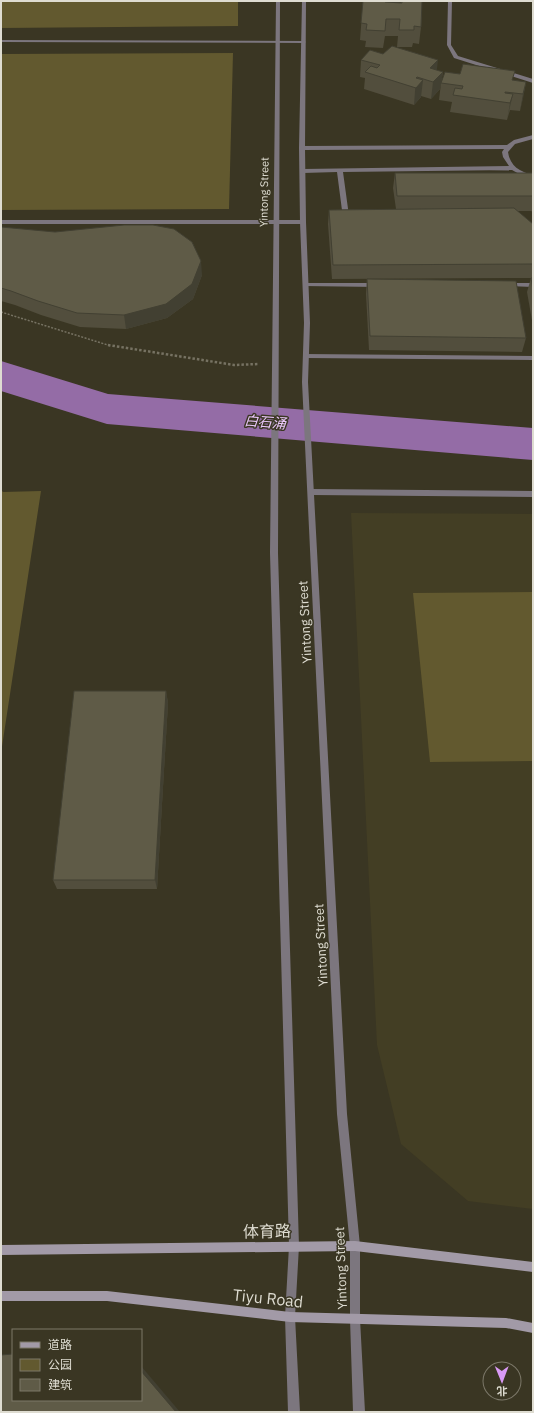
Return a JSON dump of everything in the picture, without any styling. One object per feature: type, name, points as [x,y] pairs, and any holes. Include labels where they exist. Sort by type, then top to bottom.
[{"type":"main road","name":"体育路","points":[[1,1250],[355,1246],[533,1267]]},
{"type":"main road","name":"Tiyu Road","points":[[1,1296],[107,1296],[290,1318],[506,1324],[533,1328]]},
{"type":"street","name":"Yintong Street","points":[[278,1],[274,382],[274,561],[294,1246],[290,1318],[294,1412]]},
{"type":"street","points":[[304,1],[302,148],[306,356],[533,358]]},
{"type":"street","points":[[450,1],[449,45],[456,57],[533,81]]},
{"type":"street","points":[[1,41],[304,42]]},
{"type":"street","points":[[533,137],[514,142],[507,147],[505,152],[505,158],[512,168],[520,173],[533,177]]},
{"type":"street","points":[[302,148],[507,147]]},
{"type":"street","points":[[303,171],[512,168]]},
{"type":"street","points":[[340,170],[346,218],[354,218]]},
{"type":"street","points":[[1,222],[303,222]]},
{"type":"street","points":[[304,285],[383,285]]},
{"type":"street","points":[[502,285],[533,285]]},
{"type":"street","name":"Yintong Street","points":[[306,356],[310,477],[312,492],[342,1114],[355,1246],[355,1319],[359,1412]]},
{"type":"street","points":[[312,492],[533,494]]},
{"type":"path","points":[[1,312],[114,347],[234,365],[275,363]]},
{"type":"shaded area","points":[[351,513],[533,514],[533,1209],[468,1201],[401,1144],[377,1045]]},
{"type":"green space","points":[[1,1],[238,1],[238,26],[1,28]]},
{"type":"green space","points":[[233,53],[229,209],[1,210],[1,54]]},
{"type":"green space","points":[[1,490],[3,492],[41,491],[1,753]]},
{"type":"green space","points":[[533,592],[533,761],[430,762],[413,593]]},
{"type":"building","points":[[363,1],[402,3],[402,1],[422,1],[421,27],[414,26],[414,30],[399,30],[400,19],[386,19],[385,31],[366,30],[367,24],[361,23]]},
{"type":"building","points":[[392,46],[438,60],[430,68],[443,72],[433,82],[417,77],[416,78],[423,80],[416,88],[365,72],[371,66],[377,68],[380,65],[361,60],[370,50],[383,54]]},
{"type":"building","points":[[463,64],[515,71],[512,80],[526,82],[523,94],[505,92],[513,94],[510,103],[453,95],[455,88],[462,89],[463,86],[441,83],[445,72],[460,74]]},
{"type":"building","points":[[395,173],[533,173],[533,196],[397,196]]},
{"type":"building","points":[[514,208],[533,224],[533,264],[333,265],[329,210]]},
{"type":"building","points":[[124,225],[153,225],[174,229],[192,242],[201,261],[192,284],[166,304],[124,315],[77,313],[1,288],[1,227],[55,232]]},
{"type":"building","points":[[531,278],[533,278],[533,290]]},
{"type":"building","points":[[367,279],[516,281],[526,338],[370,336]]},
{"type":"building","points":[[74,691],[166,691],[155,880],[53,880]]},
{"type":"building","points":[[12,1354],[12,1401],[142,1401],[142,1372],[176,1412],[1,1412],[1,1355]]},
{"type":"waterway","name":"白石涌","points":[[1,376],[107,409],[533,444]]}]
